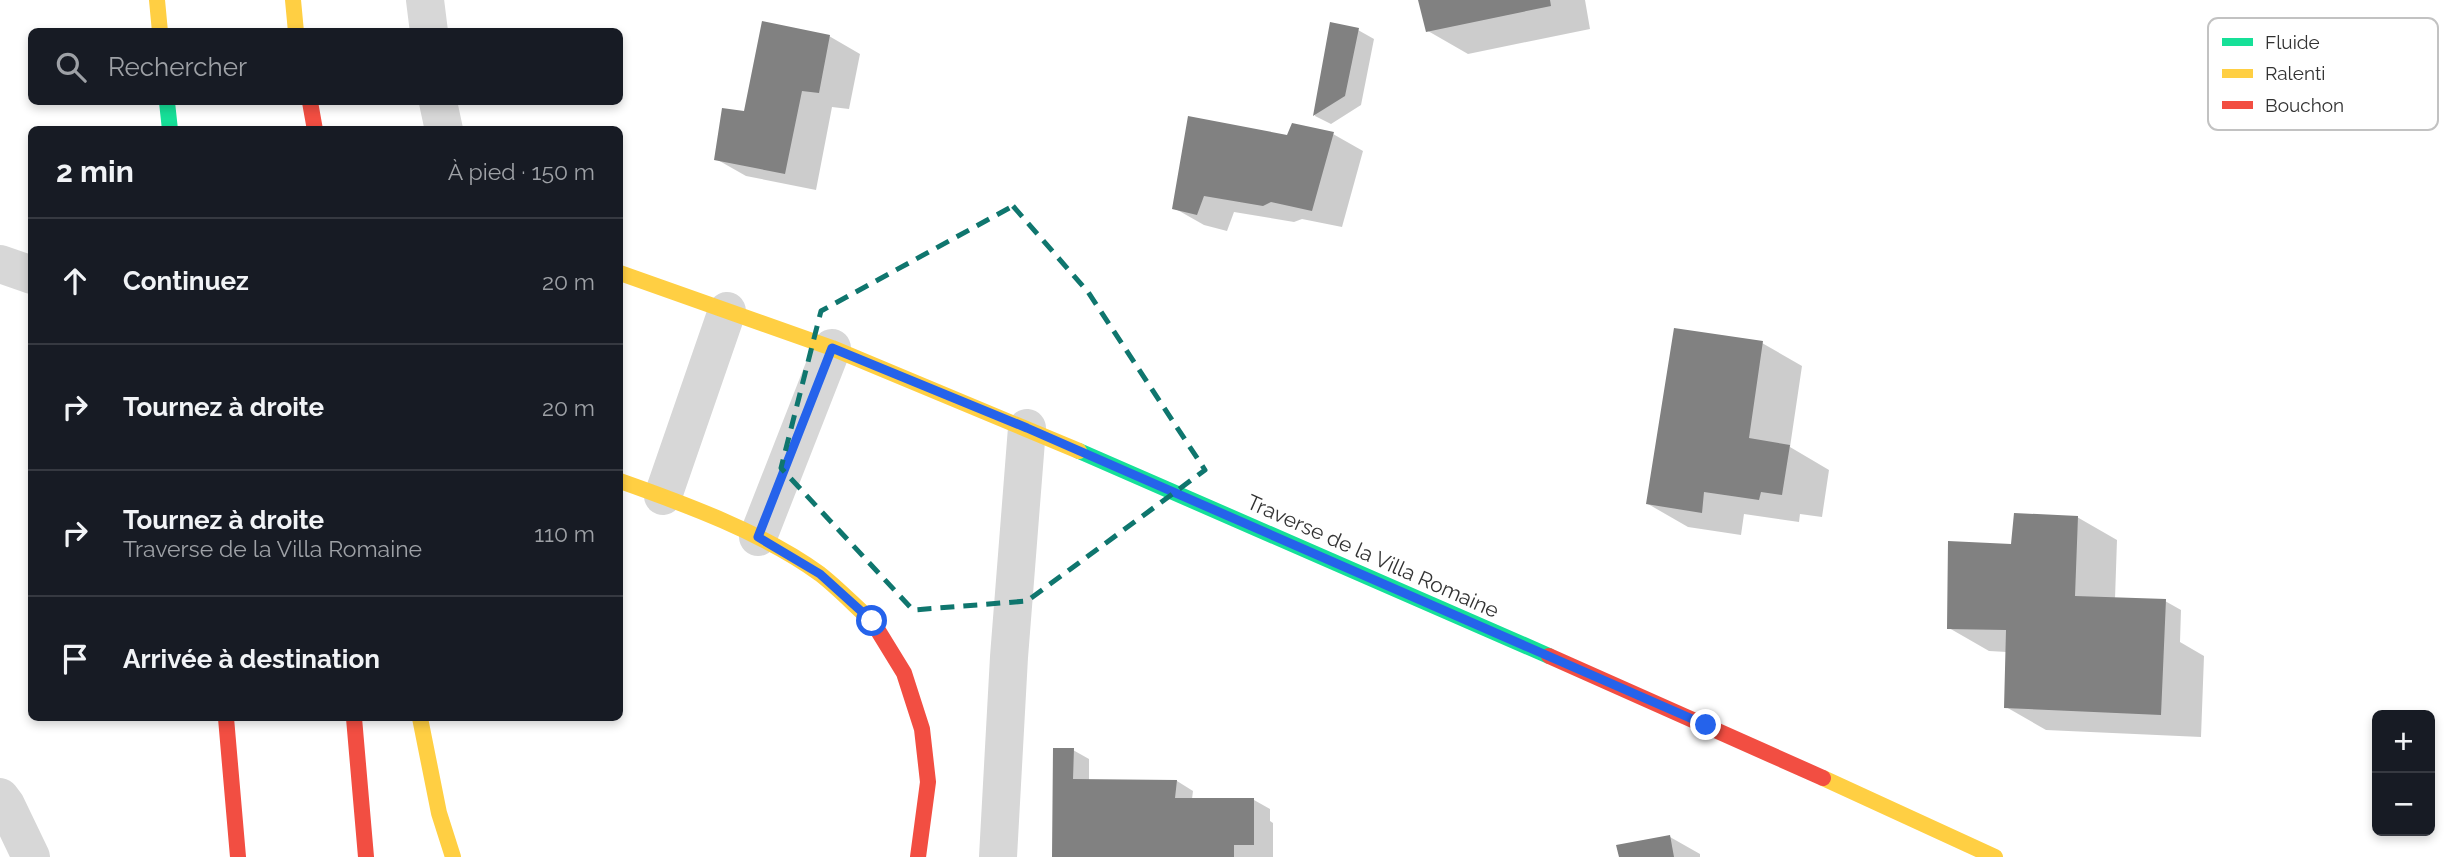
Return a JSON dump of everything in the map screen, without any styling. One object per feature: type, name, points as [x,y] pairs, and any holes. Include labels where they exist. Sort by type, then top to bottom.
[{"type":"main road","points":[[157,0],[160,28]]},
{"type":"main road","points":[[293,5],[296,28]]},
{"type":"main road","points":[[167,105],[170,126]]},
{"type":"main road","points":[[302,105],[304,126]]},
{"type":"main road","points":[[311,105],[314,126]]},
{"type":"main road","name":"Traverse de la Villa Romaine","points":[[623,274],[832,348],[1027,428],[1706,725],[1995,857]]},
{"type":"main road","points":[[623,482],[663,496],[758,537],[820,574],[872,621],[904,673],[922,729],[928,782],[918,857]]},
{"type":"main road","points":[[215,721],[215,773]]},
{"type":"main road","points":[[226,721],[238,857]]},
{"type":"main road","points":[[354,721],[366,857]]},
{"type":"main road","points":[[421,721],[439,813],[453,857]]},
{"type":"street","points":[[425,0],[428,28]]},
{"type":"street","points":[[439,105],[443,126]]},
{"type":"street","points":[[0,264],[28,274]]},
{"type":"street","points":[[663,496],[727,311]]},
{"type":"street","points":[[758,537],[832,348]]},
{"type":"street","points":[[998,857],[1009,657],[1027,428]]},
{"type":"street","points":[[0,797],[6,804],[31,857]]},
{"type":"highlighted area","points":[[1013,206],[1088,292],[1205,470],[1027,601],[913,610],[781,468],[821,311]]},
{"type":"building","points":[[1418,0],[1550,0],[1551,6],[1426,32]]},
{"type":"building","points":[[762,21],[830,35],[819,93],[802,91],[785,174],[714,160],[722,108],[744,111]]},
{"type":"building","points":[[1330,22],[1359,28],[1345,96],[1313,116]]},
{"type":"building","points":[[1188,116],[1287,135],[1292,123],[1334,132],[1312,211],[1271,202],[1263,206],[1204,196],[1197,215],[1172,209]]},
{"type":"building","points":[[1674,328],[1763,341],[1749,438],[1790,445],[1782,495],[1761,492],[1759,500],[1704,492],[1702,513],[1646,504]]},
{"type":"building","points":[[2014,513],[2078,516],[2075,596],[2166,599],[2161,715],[2004,708],[2006,630],[1947,629],[1948,541],[2011,544]]},
{"type":"building","points":[[1053,748],[1074,748],[1073,779],[1177,780],[1175,798],[1254,798],[1254,845],[1234,845],[1234,857],[1052,857]]},
{"type":"building","points":[[1670,835],[1674,857],[1619,857],[1616,845]]},
{"type":"traffic: fast","points":[[167,105],[170,126]]},
{"type":"traffic: fast","points":[[1079,451],[1549,656]]},
{"type":"traffic: slow","points":[[157,0],[160,28]]},
{"type":"traffic: slow","points":[[293,0],[296,28]]},
{"type":"traffic: slow","points":[[623,274],[832,348],[1079,451]]},
{"type":"traffic: slow","points":[[623,482],[697,510],[774,545],[827,579],[872,621],[877,629]]},
{"type":"traffic: slow","points":[[421,721],[439,813],[453,857]]},
{"type":"traffic: slow","points":[[1823,778],[1995,857]]},
{"type":"traffic: jam","points":[[311,105],[314,126]]},
{"type":"traffic: jam","points":[[877,629],[904,673],[922,729],[928,782],[918,857]]},
{"type":"traffic: jam","points":[[1549,656],[1823,778]]},
{"type":"traffic: jam","points":[[226,721],[238,857]]},
{"type":"traffic: jam","points":[[354,721],[366,857]]},
{"type":"route","points":[[872,621],[820,574],[758,537],[832,348],[1027,428],[1706,725]]}]
